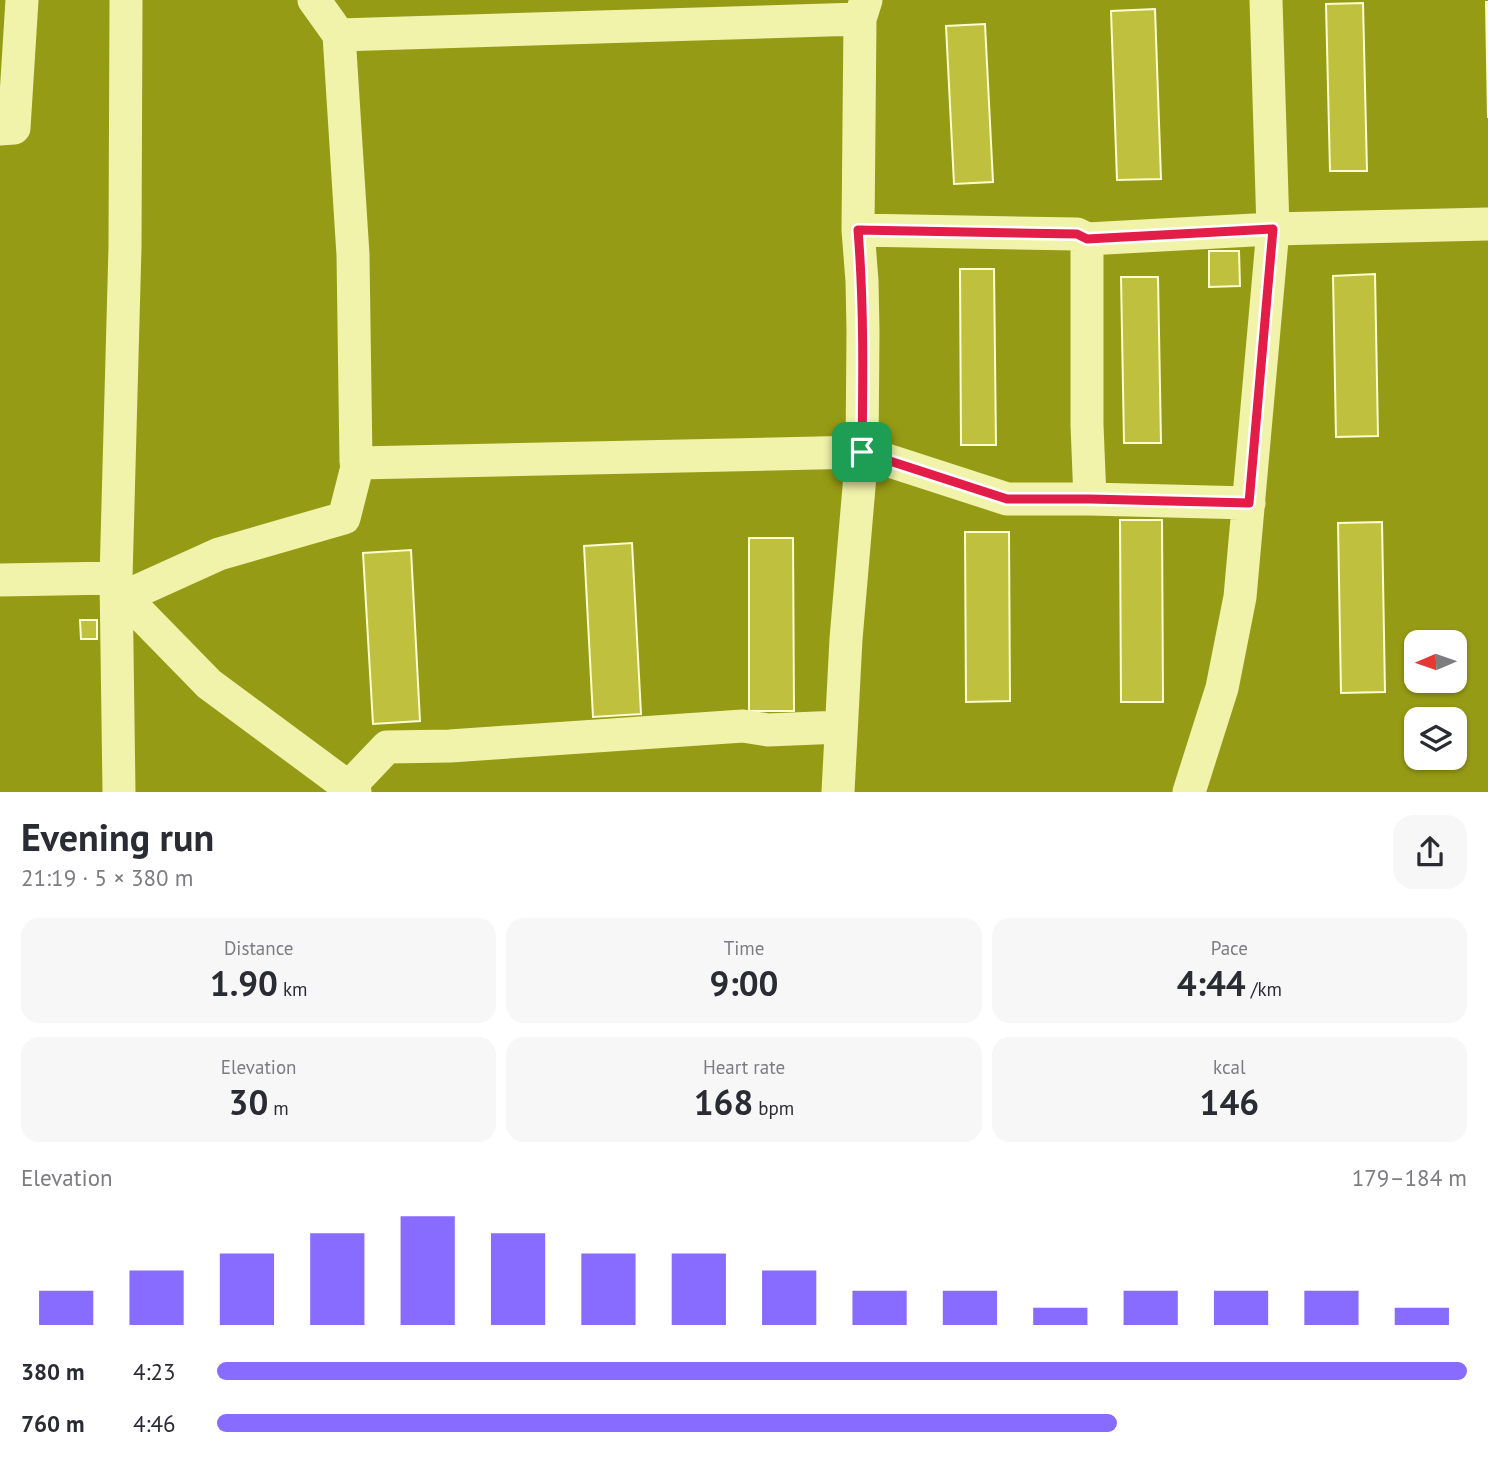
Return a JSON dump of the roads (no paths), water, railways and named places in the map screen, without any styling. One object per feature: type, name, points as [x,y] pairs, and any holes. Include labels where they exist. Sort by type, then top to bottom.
[{"type":"street","points":[[0,129],[14,128],[22,0]]},
{"type":"street","points":[[119,792],[126,0]]},
{"type":"street","points":[[0,580],[120,587],[219,554],[344,519],[358,463],[353,255],[339,35],[314,0]]},
{"type":"street","points":[[1189,792],[1222,688],[1240,597],[1273,229],[1266,0]]},
{"type":"street","points":[[339,35],[871,5],[858,230],[863,331],[862,452],[846,639],[838,792]]},
{"type":"street","points":[[858,230],[1077,234],[1087,239],[1273,229],[1488,224]]},
{"type":"street","points":[[1087,239],[1087,425],[1090,499]]},
{"type":"street","points":[[358,463],[862,452],[1007,499],[1249,503]]},
{"type":"street","points":[[120,587],[208,684],[352,790],[387,747],[463,746],[743,726],[768,730],[841,727]]},
{"type":"street","points":[[310,759],[310,792]]}]
